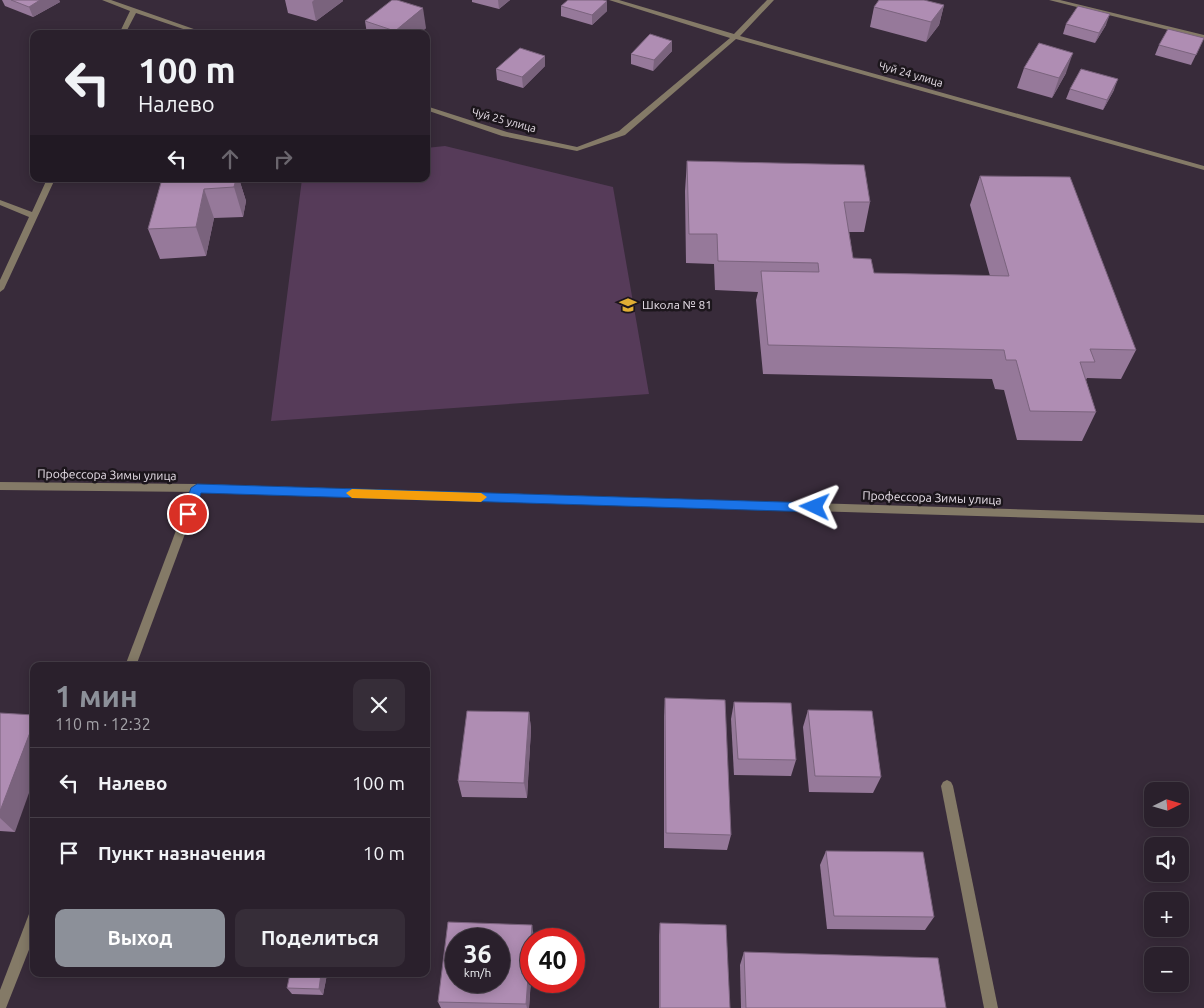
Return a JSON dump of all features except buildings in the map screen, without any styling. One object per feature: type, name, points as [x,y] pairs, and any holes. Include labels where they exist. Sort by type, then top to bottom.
[{"type":"street","points":[[105,0],[192,30]]},
{"type":"street","name":"Чуй 24 улица","points":[[612,0],[735,37],[1204,168]]},
{"type":"street","points":[[735,37],[771,0]]},
{"type":"street","points":[[1052,0],[1204,37]]},
{"type":"street","points":[[124,30],[134,10]]},
{"type":"street","name":"Чуй 25 улица","points":[[430,109],[505,134],[577,149],[622,133],[735,37]]},
{"type":"street","points":[[0,289],[50,182]]},
{"type":"street","points":[[0,202],[33,216]]},
{"type":"street","name":"Профессора Зимы улица","points":[[0,486],[197,488],[1204,519]]},
{"type":"street","points":[[132,662],[197,488]]},
{"type":"street","points":[[948,786],[991,1008]]},
{"type":"street","points":[[0,1007],[30,929]]},
{"type":"shaded area","points":[[445,146],[613,187],[649,394],[271,421],[302,182],[430,182],[430,148]]},
{"type":"slow traffic","points":[[352,493],[481,497]]},
{"type":"place","name":"Школа № 81","points":[[628,305]]},
{"type":"route","points":[[188,514],[197,488],[815,507]]}]
